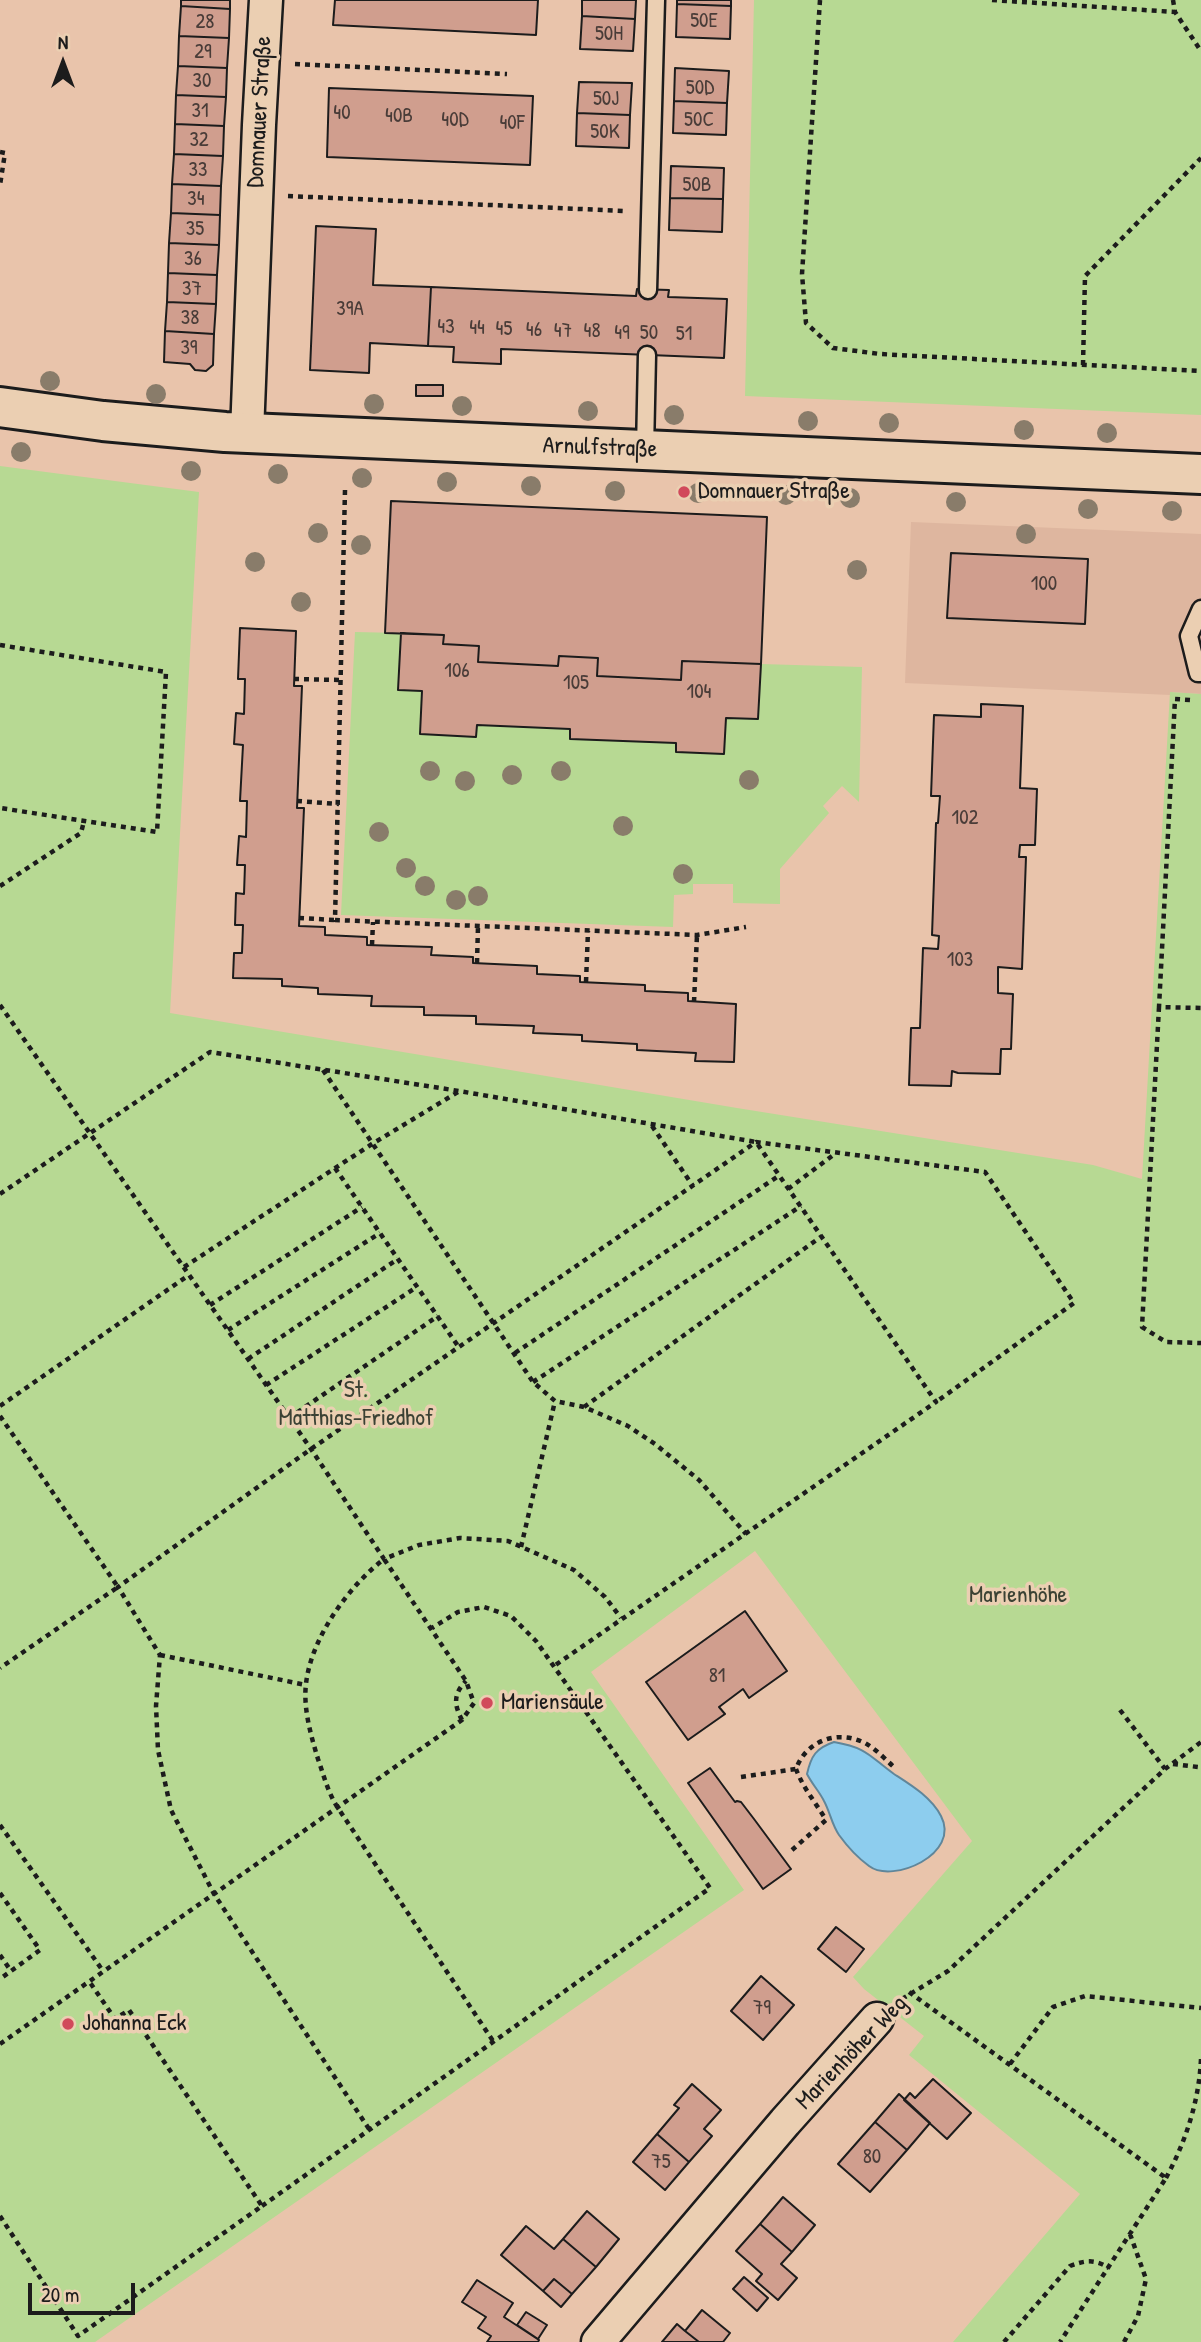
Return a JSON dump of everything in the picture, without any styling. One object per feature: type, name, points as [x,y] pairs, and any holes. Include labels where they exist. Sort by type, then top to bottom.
[{"type":"main road","name":"Arnulfstraße","points":[[0,407],[103,421],[247,433],[1201,474]]},
{"type":"street","name":"Domnauer Straße","points":[[247,433],[266,0]]},
{"type":"street","name":"Marienhöher Weg","points":[[598,2342],[741,2173],[877,2019]]},
{"type":"lane","points":[[648,290],[656,0]]},
{"type":"lane","points":[[645,450],[647,355]]},
{"type":"lane","points":[[1201,609],[1189,636],[1198,673],[1201,673]]},
{"type":"path","points":[[820,0],[802,274],[806,323],[833,348],[880,354],[1201,371]]},
{"type":"path","points":[[992,0],[1175,12]]},
{"type":"path","points":[[1173,0],[1175,12],[1201,51]]},
{"type":"path","points":[[294,64],[506,74]]},
{"type":"path","points":[[0,152],[5,153],[0,185]]},
{"type":"path","points":[[1083,365],[1085,276],[1201,158]]},
{"type":"path","points":[[287,196],[650,212]]},
{"type":"path","points":[[335,920],[345,490]]},
{"type":"path","points":[[0,645],[166,672],[158,832],[0,808]]},
{"type":"path","points":[[294,679],[341,680]]},
{"type":"path","points":[[1201,700],[1175,699],[1142,1327],[1166,1342],[1201,1343]]},
{"type":"path","points":[[297,801],[339,804]]},
{"type":"path","points":[[0,886],[81,833],[84,821]]},
{"type":"path","points":[[299,918],[698,935],[746,927]]},
{"type":"path","points":[[372,945],[373,922]]},
{"type":"path","points":[[477,963],[478,926]]},
{"type":"path","points":[[586,982],[588,931]]},
{"type":"path","points":[[694,1002],[698,935]]},
{"type":"path","points":[[0,1004],[311,1448],[466,1681],[474,1703],[462,1720],[0,2044]]},
{"type":"path","points":[[1159,1007],[1201,1007]]},
{"type":"path","points":[[0,1194],[210,1052],[756,1142],[985,1172],[1074,1303],[936,1402],[554,1666]]},
{"type":"path","points":[[323,1070],[533,1382],[555,1401],[584,1407],[628,1426],[655,1444],[699,1480],[746,1534]]},
{"type":"path","points":[[184,1267],[372,1144],[459,1091]]},
{"type":"path","points":[[652,1125],[694,1185]]},
{"type":"path","points":[[756,1142],[936,1402]]},
{"type":"path","points":[[0,1668],[311,1448],[756,1142]]},
{"type":"path","points":[[788,1188],[837,1153]]},
{"type":"path","points":[[335,1168],[458,1346]]},
{"type":"path","points":[[515,1353],[780,1175]]},
{"type":"path","points":[[533,1382],[801,1206]]},
{"type":"path","points":[[210,1305],[362,1207]]},
{"type":"path","points":[[228,1330],[380,1233]]},
{"type":"path","points":[[584,1407],[822,1236]]},
{"type":"path","points":[[248,1359],[398,1259]]},
{"type":"path","points":[[0,1406],[189,1275]]},
{"type":"path","points":[[266,1385],[417,1287]]},
{"type":"path","points":[[289,1418],[438,1316]]},
{"type":"path","points":[[522,1547],[555,1401]]},
{"type":"path","points":[[0,1416],[118,1587],[160,1655],[156,1706],[158,1750],[171,1810],[214,1894],[369,2129]]},
{"type":"path","points":[[493,2041],[330,1795],[311,1737],[306,1685],[313,1658],[349,1591],[384,1559],[419,1545],[460,1538],[508,1541],[575,1570],[606,1597],[621,1618]]},
{"type":"path","points":[[0,2216],[78,2336],[710,1888],[536,1641],[511,1616],[484,1608],[458,1612],[432,1628]]},
{"type":"path","points":[[160,1655],[306,1685]]},
{"type":"path","points":[[462,1720],[456,1710],[455,1700],[458,1689],[466,1681]]},
{"type":"path","points":[[1120,1710],[1165,1769]]},
{"type":"path","points":[[792,1850],[826,1820],[802,1784],[796,1769],[801,1756],[814,1743],[829,1738],[849,1738],[866,1744],[895,1768]]},
{"type":"path","name":"Marienhöher Weg","points":[[877,2019],[909,1992],[948,1971],[1165,1769],[1201,1742]]},
{"type":"path","points":[[1172,1763],[1198,1767],[1201,1770]]},
{"type":"path","points":[[741,1777],[796,1769]]},
{"type":"path","points":[[0,1825],[103,1971]]},
{"type":"path","points":[[0,1893],[40,1950],[0,1979]]},
{"type":"path","points":[[0,1955],[11,1971]]},
{"type":"path","points":[[89,1981],[116,2019],[129,2010],[261,2206]]},
{"type":"path","points":[[909,1992],[1166,2178]]},
{"type":"path","points":[[1010,2064],[1053,2007],[1084,1996],[1201,2008]]},
{"type":"path","points":[[1059,2342],[1109,2268],[1182,2149],[1200,2084],[1201,2059]]},
{"type":"path","points":[[1124,2342],[1138,2316],[1146,2279],[1130,2233]]},
{"type":"path","points":[[1004,2342],[1070,2266],[1083,2261],[1098,2261],[1109,2268]]},
{"type":"shaded area","points":[[911,522],[1201,534],[1201,694],[1170,692],[1170,695],[905,683]]},
{"type":"green space","points":[[754,0],[1201,0],[1201,415],[745,396]]},
{"type":"green space","name":"St. Matthias-Friedhof","points":[[0,466],[199,492],[170,1013],[1093,1165],[1142,1179],[1170,692],[1201,694],[1201,2342],[953,2342],[1080,2194],[909,2055],[924,2036],[864,1989],[853,1977],[972,1841],[755,1551],[591,1672],[744,1890],[95,2342],[0,2342]]},
{"type":"green space","points":[[355,632],[401,633],[398,690],[422,691],[421,734],[476,737],[477,725],[570,729],[570,739],[676,743],[676,752],[724,754],[726,718],[758,719],[761,664],[862,667],[859,802],[842,786],[823,806],[829,813],[780,869],[780,904],[733,903],[733,884],[693,884],[693,894],[674,895],[673,927],[341,915]]},
{"type":"water","points":[[834,1742],[867,1753],[932,1803],[941,1816],[945,1830],[942,1842],[922,1862],[908,1868],[880,1871],[869,1866],[849,1848],[807,1774],[815,1754]]},
{"type":"building","points":[[181,0],[230,0],[230,9],[181,6]]},
{"type":"building","points":[[335,0],[538,0],[536,35],[333,25]]},
{"type":"building","points":[[582,0],[636,0],[635,19],[582,16]]},
{"type":"building","points":[[677,0],[731,0],[731,6],[677,4]]},
{"type":"building","points":[[677,4],[731,6],[730,39],[676,37]]},
{"type":"building","points":[[181,6],[230,9],[229,38],[179,36]]},
{"type":"building","points":[[582,16],[635,19],[633,51],[580,49]]},
{"type":"building","points":[[179,36],[229,38],[227,68],[178,66]]},
{"type":"building","points":[[178,66],[227,68],[226,97],[176,95]]},
{"type":"building","points":[[675,68],[729,71],[727,103],[674,101]]},
{"type":"building","points":[[579,82],[632,83],[630,115],[577,113]]},
{"type":"building","points":[[329,88],[533,96],[530,165],[327,157]]},
{"type":"building","points":[[176,95],[226,97],[224,126],[175,124]]},
{"type":"building","points":[[674,101],[727,103],[726,135],[673,133]]},
{"type":"building","points":[[577,113],[630,115],[629,148],[576,146]]},
{"type":"building","points":[[175,124],[224,126],[223,156],[174,154]]},
{"type":"building","points":[[174,154],[223,156],[221,186],[172,184]]},
{"type":"building","points":[[671,166],[724,168],[723,199],[670,198]]},
{"type":"building","points":[[172,184],[221,186],[220,215],[171,213]]},
{"type":"building","points":[[670,198],[723,199],[722,232],[669,230]]},
{"type":"building","points":[[171,213],[220,215],[219,245],[169,243]]},
{"type":"building","points":[[316,226],[376,229],[373,285],[431,287],[428,346],[370,343],[369,373],[310,370]]},
{"type":"building","points":[[169,243],[219,245],[217,275],[168,273]]},
{"type":"building","points":[[168,273],[217,275],[216,304],[167,302]]},
{"type":"building","points":[[431,287],[636,296],[637,289],[669,290],[668,297],[727,299],[724,358],[501,349],[501,364],[453,362],[454,347],[428,346]]},
{"type":"building","points":[[167,302],[216,304],[214,334],[165,331]]},
{"type":"building","points":[[165,331],[214,334],[213,365],[206,371],[195,370],[190,364],[164,362]]},
{"type":"building","points":[[416,385],[443,385],[443,396],[416,396]]},
{"type":"building","points":[[391,501],[767,517],[761,664],[682,661],[681,680],[597,676],[598,658],[559,656],[558,666],[478,662],[479,646],[443,644],[444,635],[385,633]]},
{"type":"building","points":[[951,553],[1088,559],[1085,624],[947,618]]},
{"type":"building","points":[[240,628],[296,631],[294,686],[302,686],[297,808],[304,808],[299,926],[325,927],[325,935],[367,937],[367,945],[432,947],[431,955],[473,957],[473,963],[537,966],[537,974],[580,976],[580,982],[645,985],[645,991],[688,993],[688,1001],[736,1004],[734,1062],[695,1061],[696,1053],[637,1050],[637,1044],[582,1041],[582,1035],[533,1033],[534,1026],[476,1024],[476,1016],[424,1015],[424,1007],[371,1006],[372,996],[318,994],[318,988],[282,986],[282,979],[233,978],[234,953],[242,953],[243,925],[235,925],[236,893],[244,894],[245,865],[237,865],[239,836],[246,837],[247,801],[240,801],[243,745],[234,744],[236,713],[244,714],[245,679],[238,679]]},
{"type":"building","points":[[401,633],[444,635],[443,644],[479,646],[478,662],[558,666],[559,656],[598,658],[597,676],[681,680],[682,661],[761,664],[758,719],[726,718],[724,754],[676,752],[676,743],[570,739],[570,729],[477,725],[476,737],[420,734],[422,691],[398,690]]},
{"type":"building","points":[[981,704],[1023,706],[1020,788],[1037,789],[1035,845],[1020,845],[1019,857],[1026,857],[1022,969],[998,967],[998,993],[1013,994],[1011,1049],[1001,1049],[1000,1074],[952,1071],[951,1086],[909,1085],[911,1028],[920,1028],[923,948],[938,949],[939,936],[932,935],[936,823],[940,796],[931,796],[934,715],[981,717]]},
{"type":"building","points":[[745,1611],[787,1671],[749,1698],[743,1689],[719,1707],[725,1714],[688,1740],[646,1682]]},
{"type":"building","points":[[710,1768],[735,1802],[741,1802],[791,1869],[763,1889],[688,1783]]},
{"type":"building","points":[[836,1927],[864,1949],[846,1972],[818,1949]]},
{"type":"building","points":[[761,1976],[794,2005],[763,2040],[731,2011]]},
{"type":"building","points":[[933,2079],[971,2113],[947,2139],[904,2100],[910,2093],[915,2098]]},
{"type":"building","points":[[692,2084],[721,2110],[704,2129],[712,2136],[689,2162],[657,2134],[679,2108],[674,2105]]},
{"type":"building","points":[[899,2094],[930,2123],[907,2150],[875,2122]]},
{"type":"building","points":[[875,2122],[907,2150],[870,2192],[838,2164]]},
{"type":"building","points":[[657,2134],[689,2162],[665,2190],[633,2162]]},
{"type":"building","points":[[783,2197],[815,2225],[792,2252],[760,2224]]},
{"type":"building","points":[[587,2211],[619,2239],[596,2267],[563,2239]]},
{"type":"building","points":[[760,2224],[792,2252],[781,2264],[797,2278],[778,2300],[756,2281],[762,2274],[736,2251]]},
{"type":"building","points":[[526,2226],[554,2249],[563,2239],[596,2267],[572,2294],[554,2279],[543,2291],[501,2255]]},
{"type":"building","points":[[744,2277],[768,2298],[757,2311],[733,2289]]},
{"type":"building","points":[[554,2279],[572,2294],[561,2307],[543,2291]]},
{"type":"building","points":[[477,2280],[513,2303],[504,2317],[539,2340],[538,2342],[487,2342],[491,2336],[478,2328],[486,2317],[462,2302]]},
{"type":"building","points":[[702,2310],[730,2333],[723,2342],[699,2342],[685,2331]]},
{"type":"building","points":[[526,2312],[547,2325],[538,2339],[517,2325]]},
{"type":"building","points":[[677,2324],[685,2331],[699,2342],[662,2342]]},
{"type":"place","name":"Domnauer Straße","points":[[684,492]]},
{"type":"place","name":"Mariensäule","points":[[487,1703]]},
{"type":"place","name":"Johanna Eck","points":[[68,2024]]},
{"type":"park label","name":"Marienhöhe","points":[[1018,1596]]}]
